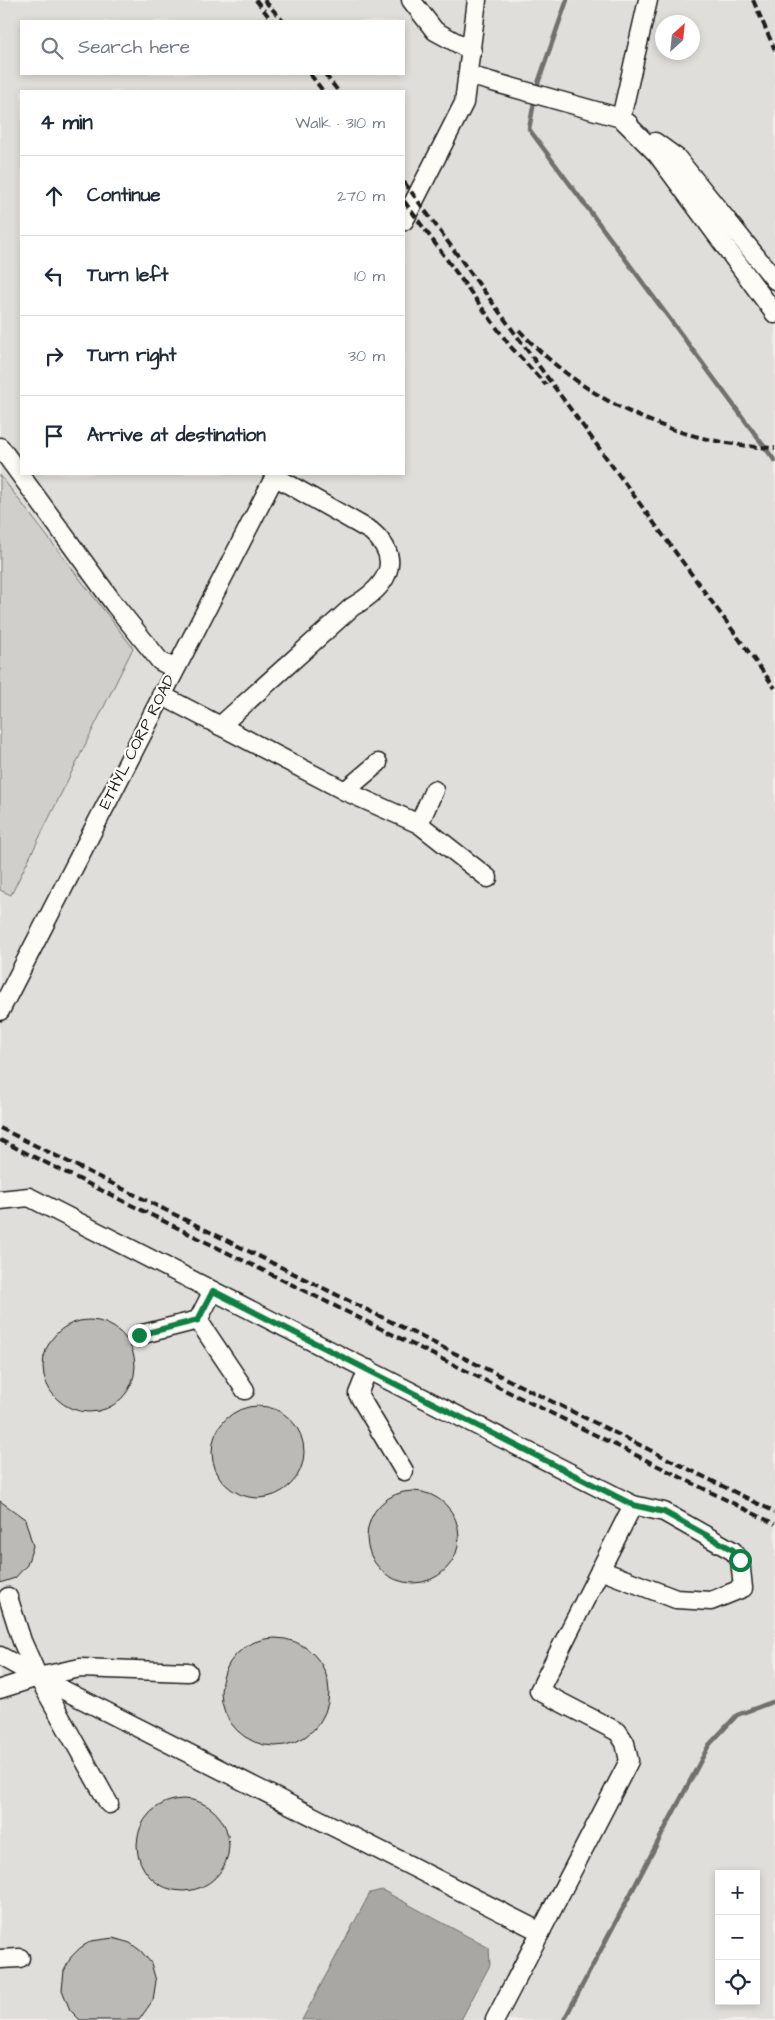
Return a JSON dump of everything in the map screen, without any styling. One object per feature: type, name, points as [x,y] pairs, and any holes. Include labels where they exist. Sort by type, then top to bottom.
[{"type":"lane","points":[[411,0],[436,31],[472,51]]},
{"type":"lane","points":[[405,219],[464,103],[477,0]]},
{"type":"lane","points":[[621,118],[648,0]]},
{"type":"lane","points":[[468,75],[621,118],[677,158],[775,280]]},
{"type":"lane","points":[[621,118],[657,154],[775,314]]},
{"type":"lane","points":[[0,447],[20,474]]},
{"type":"lane","points":[[20,475],[115,605],[160,661],[175,669]]},
{"type":"lane","points":[[220,726],[352,606],[370,596],[386,575],[390,557],[384,542],[370,531],[275,475]]},
{"type":"lane","name":"ETHYL CORP ROAD","points":[[0,1011],[275,475]]},
{"type":"lane","points":[[161,695],[345,790],[382,814],[419,824],[488,878]]},
{"type":"lane","points":[[345,790],[378,763]]},
{"type":"lane","points":[[419,824],[434,790]]},
{"type":"lane","points":[[0,1200],[29,1197],[633,1505],[664,1512],[733,1550],[740,1560],[744,1588],[711,1601],[676,1600],[600,1570]]},
{"type":"lane","points":[[139,1335],[198,1320],[213,1291]]},
{"type":"lane","points":[[198,1320],[245,1390]]},
{"type":"lane","points":[[368,1369],[358,1394],[404,1471]]},
{"type":"lane","points":[[496,2020],[628,1761],[625,1743],[618,1732],[539,1691],[633,1505]]},
{"type":"lane","points":[[8,1598],[22,1640],[38,1677],[110,1804]]},
{"type":"lane","points":[[0,1656],[541,1932]]},
{"type":"lane","points":[[0,1689],[38,1677],[80,1668],[188,1672]]},
{"type":"lane","points":[[0,1959],[20,1958]]},
{"type":"shaded area","points":[[0,0],[775,0],[775,2020],[0,2020]]},
{"type":"shaded area","points":[[0,475],[133,648],[11,895],[0,890]]},
{"type":"shaded area","points":[[382,1890],[489,1948],[490,1965],[461,2020],[302,2020],[370,1893]]},
{"type":"building","points":[[89,1320],[107,1323],[122,1333],[132,1348],[135,1366],[132,1384],[122,1399],[107,1409],[89,1412],[71,1409],[56,1399],[46,1384],[43,1366],[46,1348],[56,1333],[71,1323]]},
{"type":"building","points":[[258,1406],[276,1409],[291,1419],[301,1434],[304,1452],[301,1470],[291,1485],[276,1495],[258,1498],[240,1495],[225,1485],[215,1470],[212,1452],[215,1434],[225,1419],[240,1409]]},
{"type":"building","points":[[413,1491],[431,1494],[446,1504],[456,1519],[459,1537],[456,1555],[446,1570],[431,1580],[413,1583],[395,1580],[380,1570],[370,1555],[367,1537],[370,1519],[380,1504],[395,1494]]},
{"type":"building","points":[[0,1501],[25,1519],[33,1546],[27,1565],[15,1578],[0,1583]]},
{"type":"building","points":[[275,1638],[296,1642],[313,1654],[325,1671],[329,1692],[325,1713],[313,1730],[296,1742],[275,1746],[254,1742],[237,1730],[225,1713],[221,1692],[225,1671],[237,1654],[254,1642]]},
{"type":"building","points":[[183,1799],[201,1802],[216,1812],[226,1827],[229,1845],[226,1863],[216,1878],[201,1888],[183,1891],[165,1888],[150,1878],[140,1863],[137,1845],[140,1827],[150,1812],[165,1802]]},
{"type":"building","points":[[113,1938],[130,1943],[141,1951],[151,1963],[156,1981],[153,2000],[139,2020],[80,2020],[70,2010],[62,1990],[64,1971],[71,1957],[80,1948],[91,1941]]},
{"type":"waterway","points":[[536,89],[567,0]]},
{"type":"waterway","points":[[535,97],[529,129],[775,461]]},
{"type":"waterway","points":[[564,2020],[709,1745],[737,1715],[775,1701]]},
{"type":"railway","points":[[256,0],[271,20]]},
{"type":"railway","points":[[264,0],[282,20]]},
{"type":"railway","points":[[753,0],[775,50]]},
{"type":"railway","points":[[311,75],[322,90]]},
{"type":"railway","points":[[326,75],[337,90]]},
{"type":"railway","points":[[405,183],[775,688]]},
{"type":"railway","points":[[405,202],[510,346],[546,385]]},
{"type":"railway","points":[[519,330],[545,356],[573,378],[603,398],[635,414],[668,428],[703,438],[739,445],[775,448]]},
{"type":"railway","points":[[0,1128],[775,1512]]},
{"type":"railway","points":[[0,1140],[775,1524]]},
{"type":"route","points":[[139,1335],[198,1320],[213,1291],[633,1505],[664,1512],[733,1550],[740,1560]]}]
